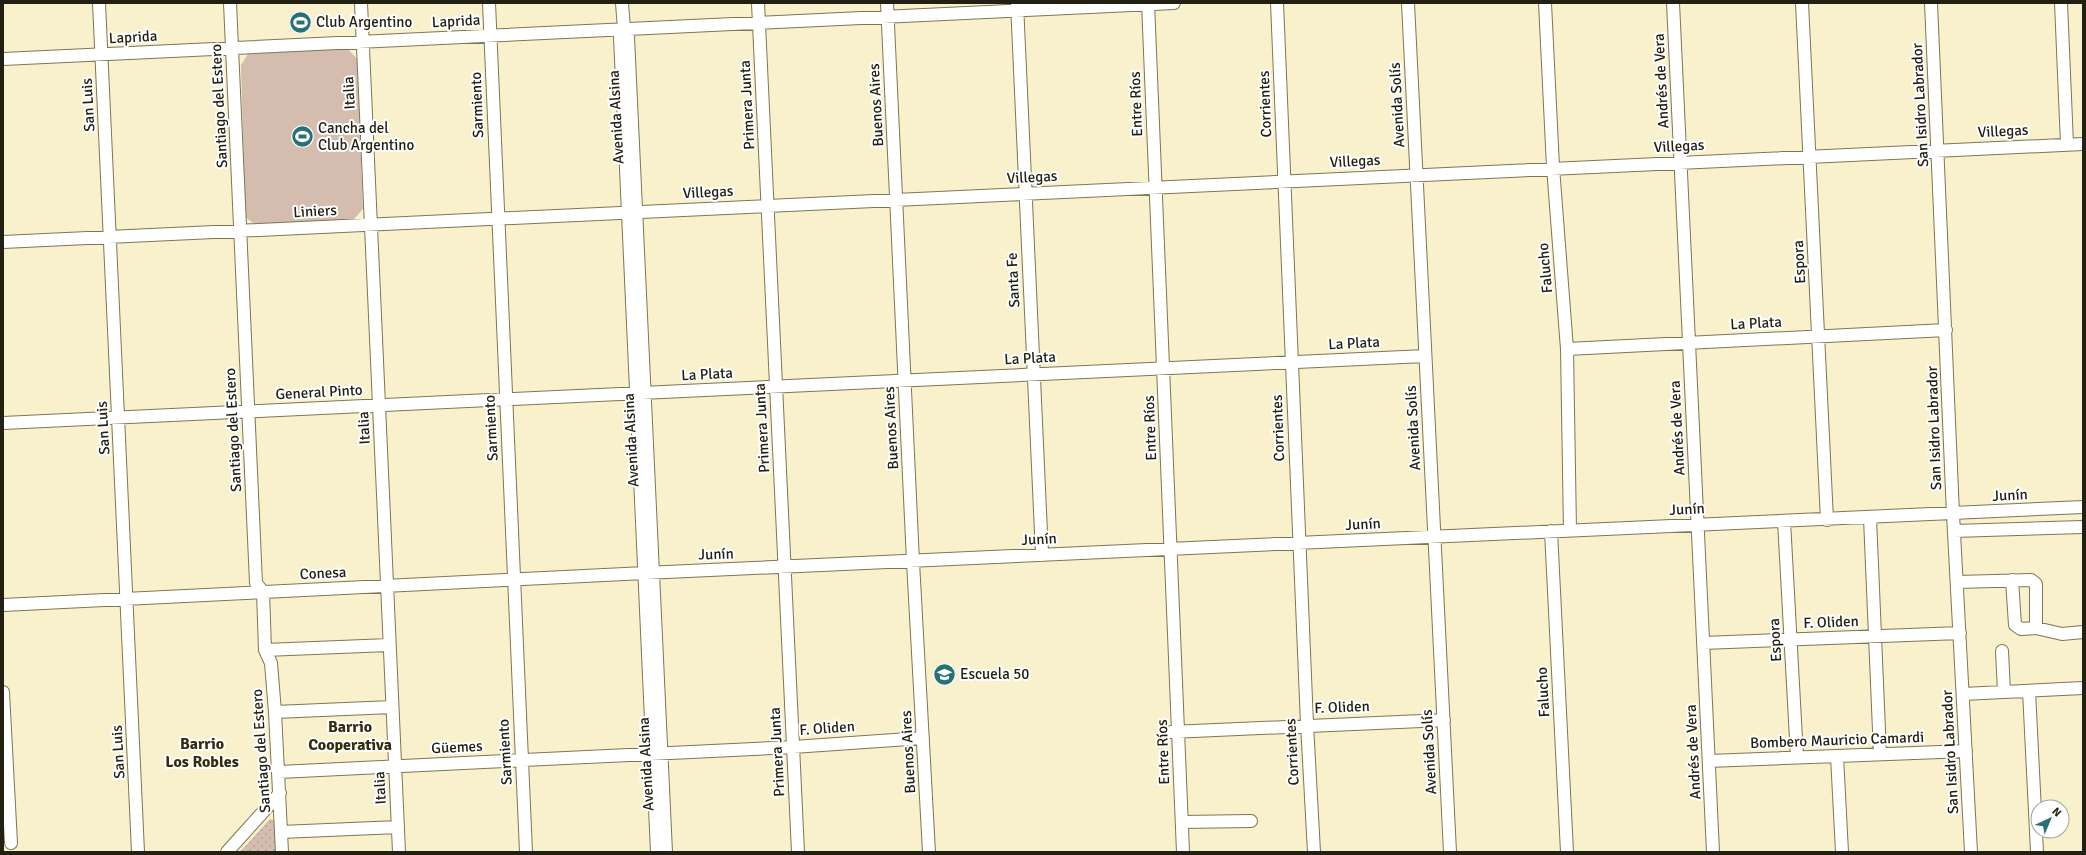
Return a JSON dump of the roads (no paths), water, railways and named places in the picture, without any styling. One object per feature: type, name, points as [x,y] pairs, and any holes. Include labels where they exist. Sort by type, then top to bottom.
[{"type":"street","name":"San Luis","points":[[99,3],[138,852]]},
{"type":"street","name":"Santiago del Estero","points":[[230,3],[256,583],[263,592],[265,650],[271,663],[279,772],[282,852]]},
{"type":"street","name":"Italia","points":[[361,3],[399,852]]},
{"type":"street","name":"Sarmiento","points":[[489,3],[526,852]]},
{"type":"street","name":"Avenida Alsina","points":[[622,3],[624,28],[620,37],[633,212],[657,753],[657,852]]},
{"type":"street","name":"Primera Junta","points":[[758,3],[798,852]]},
{"type":"street","name":"Buenos Aires","points":[[887,3],[913,562],[930,852]]},
{"type":"street","name":"Laprida","points":[[3,59],[888,16],[1017,7],[1174,3]]},
{"type":"street","name":"Corrientes","points":[[1277,3],[1299,543],[1314,852]]},
{"type":"street","name":"Avenida Solís","points":[[1408,3],[1450,852]]},
{"type":"street","name":"Falucho","points":[[1545,3],[1553,167],[1568,349],[1570,530]]},
{"type":"street","name":"Andrés de Vera","points":[[1673,3],[1713,852]]},
{"type":"street","name":"Espora","points":[[1802,3],[1827,520]]},
{"type":"street","name":"San Isidro Labrador","points":[[1931,3],[1953,514],[1972,852]]},
{"type":"street","points":[[2061,3],[2066,144]]},
{"type":"street","name":"Entre Ríos","points":[[1148,4],[1171,549],[1174,732],[1182,822],[1183,852]]},
{"type":"street","name":"Santa Fe","points":[[1017,7],[1042,555]]},
{"type":"street","name":"Villegas","points":[[633,212],[1553,167],[2083,144]]},
{"type":"street","name":"Liniers","points":[[3,242],[633,212]]},
{"type":"street","name":"La Plata","points":[[1568,349],[1946,330]]},
{"type":"street","name":"La Plata","points":[[641,393],[1426,356]]},
{"type":"street","name":"General Pinto","points":[[3,423],[641,393]]},
{"type":"street","name":"Junín","points":[[649,573],[913,562],[1698,524],[1827,520],[2083,507]]},
{"type":"street","points":[[1870,518],[1880,754]]},
{"type":"street","name":"Espora","points":[[1784,521],[1797,757]]},
{"type":"street","points":[[1954,532],[2083,527]]},
{"type":"street","name":"Falucho","points":[[1551,531],[1567,852]]},
{"type":"street","name":"Conesa","points":[[3,605],[649,573]]},
{"type":"street","points":[[2012,580],[2015,625],[2021,629],[2036,628],[2062,634],[2083,632]]},
{"type":"street","points":[[1957,582],[2031,580],[2036,584],[2036,628]]},
{"type":"street","name":"F. Oliden","points":[[1703,643],[1960,633]]},
{"type":"street","points":[[265,650],[389,645]]},
{"type":"street","points":[[2002,651],[2004,692]]},
{"type":"street","points":[[1963,694],[2083,688]]},
{"type":"street","points":[[2029,691],[2037,852]]},
{"type":"street","points":[[3,692],[11,843]]},
{"type":"street","points":[[275,712],[392,707]]},
{"type":"street","name":"F. Oliden","points":[[1174,732],[1307,724],[1444,720]]},
{"type":"street","name":"F. Oliden","points":[[657,753],[793,747],[924,738]]},
{"type":"street","name":"Bombero Mauricio Camardi","points":[[1709,761],[1966,751]]},
{"type":"street","name":"Avenida Alsina","points":[[657,753],[666,852]]},
{"type":"street","name":"Güemes","points":[[279,772],[657,753]]},
{"type":"street","points":[[1837,756],[1842,852]]},
{"type":"street","points":[[227,852],[280,793]]},
{"type":"street","points":[[1182,822],[1251,821]]},
{"type":"street","points":[[282,832],[398,827]]},
{"type":"place","name":"Club Argentino","points":[[300,22]]},
{"type":"place","name":"Cancha del Club Argentino","points":[[302,137]]},
{"type":"place","name":"Escuela 50","points":[[945,674]]},
{"type":"district","name":"Barrio Cooperativa","points":[[350,736]]},
{"type":"district","name":"Barrio Los Robles","points":[[202,753]]}]
